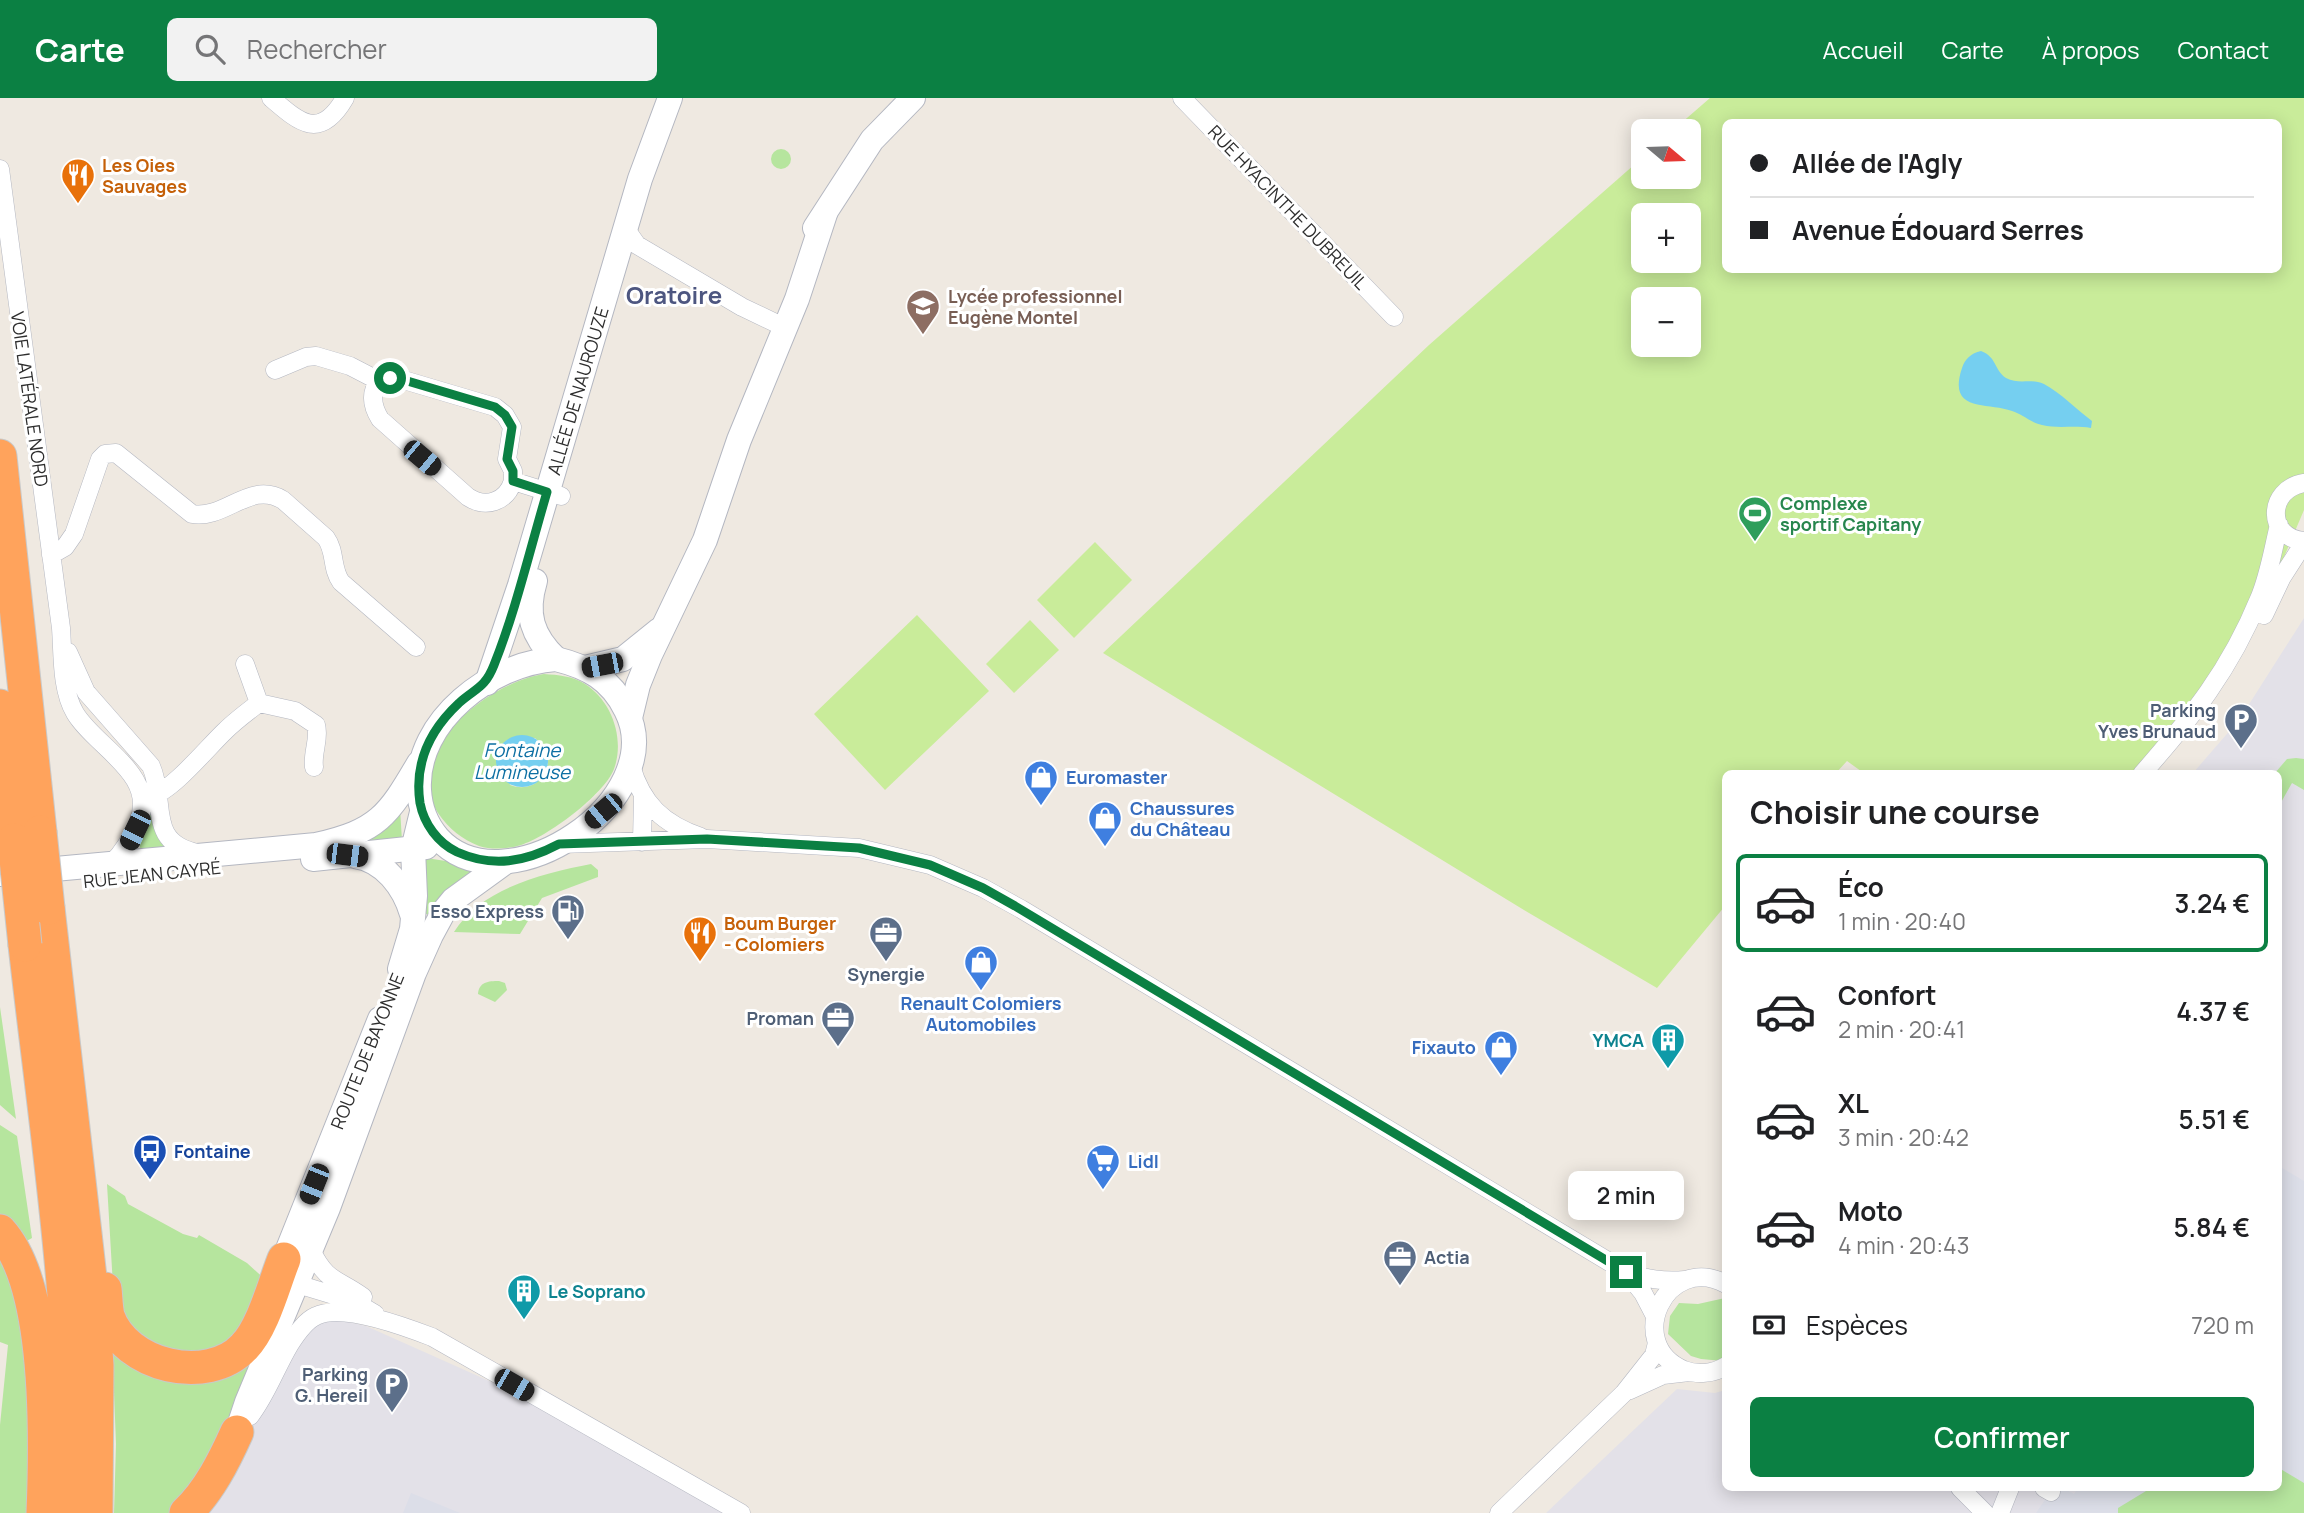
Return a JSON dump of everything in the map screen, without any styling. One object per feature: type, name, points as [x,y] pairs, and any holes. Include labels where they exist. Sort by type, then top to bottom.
[{"type":"highway","points":[[0,456],[27,836],[25,945],[56,1215],[69,1359],[70,1513]]},
{"type":"highway","points":[[0,713],[27,836],[48,908],[97,1365],[96,1513]]},
{"type":"highway","points":[[0,1231],[8,1239],[34,1307],[44,1392],[43,1513]]},
{"type":"highway","points":[[85,1234],[104,1276],[108,1316],[119,1333],[142,1354],[157,1362],[176,1367],[207,1366],[243,1349],[297,1264]]},
{"type":"highway","points":[[186,1513],[196,1503],[222,1463],[237,1432]]},
{"type":"main road","name":"ALLÉE DE NAUROUZE","points":[[486,683],[554,494],[631,236],[656,178],[671,98]]},
{"type":"main road","points":[[630,718],[638,685],[705,540],[739,440],[749,385],[810,263],[825,214],[873,140],[913,98]]},
{"type":"main road","name":"ALLÉE DE NAUROUZE","points":[[554,494],[529,612],[536,635],[556,659]]},
{"type":"main road","points":[[585,668],[623,659],[665,625]]},
{"type":"main road","points":[[299,853],[362,830],[382,817],[397,801],[423,756],[434,730],[446,716],[486,683],[521,665],[556,659],[596,674],[611,686],[630,718],[635,734],[631,766],[620,790],[603,811],[559,844],[540,854],[504,863],[477,859],[444,845],[435,834],[422,812],[419,783],[423,756]]},
{"type":"main road","name":"ROUTE DE BAYONNE","points":[[297,1264],[331,1142],[410,941],[414,917],[413,849],[422,812]]},
{"type":"main road","points":[[347,855],[444,845]]},
{"type":"main road","points":[[299,853],[362,857],[382,867],[407,898],[414,917]]},
{"type":"main road","name":"RUE JEAN CAYRÉ","points":[[0,874],[208,856],[299,853]]},
{"type":"main road","name":"RUE JEAN CAYRÉ","points":[[0,889],[299,853]]},
{"type":"main road","name":"ROUTE DE BAYONNE","points":[[237,1432],[297,1264],[436,923],[453,900],[504,863]]},
{"type":"street","points":[[271,98],[306,124],[327,121],[345,98]]},
{"type":"street","name":"RUE HYACINTHE DUBREUIL","points":[[1182,98],[1394,317]]},
{"type":"street","name":"VOIE LATÉRALE NORD","points":[[0,169],[61,628],[66,688],[75,712],[151,797],[167,837],[174,845],[208,856]]},
{"type":"street","points":[[631,236],[778,325]]},
{"type":"street","points":[[275,370],[306,357],[316,356],[350,366],[379,381],[397,378],[501,411],[512,427],[507,459],[513,471],[513,481],[503,497],[492,503],[468,497],[380,419],[373,400],[373,393],[379,381]]},
{"type":"street","points":[[51,555],[65,547],[74,534],[100,459],[104,454],[116,453],[192,514],[214,513],[253,494],[261,493],[283,499],[331,545],[335,573],[341,582],[416,647]]},
{"type":"street","points":[[513,481],[554,494]]},
{"type":"street","points":[[2161,770],[2221,696],[2243,661],[2283,577],[2304,542],[2289,536],[2276,517],[2279,499],[2289,487],[2304,484]]},
{"type":"street","points":[[2146,770],[2186,724],[2230,661],[2260,596],[2279,525]]},
{"type":"street","points":[[245,664],[259,702]]},
{"type":"street","points":[[112,863],[122,853],[151,797],[259,702]]},
{"type":"street","points":[[259,702],[295,711],[316,725],[318,734],[313,755],[314,767]]},
{"type":"street","points":[[631,766],[636,785],[655,810],[675,827],[707,839]]},
{"type":"street","points":[[642,842],[643,797]]},
{"type":"street","points":[[559,844],[707,839],[859,848],[924,863],[983,888],[1626,1272],[1666,1282],[1722,1279]]},
{"type":"street","points":[[297,1264],[353,1301],[387,1320],[432,1338],[741,1513]]},
{"type":"street","points":[[297,1264],[319,1266],[327,1276],[355,1291],[406,1327]]},
{"type":"street","points":[[1626,1272],[1643,1293],[1655,1317]]},
{"type":"street","points":[[1685,1280],[1671,1289],[1660,1301],[1654,1330],[1657,1343],[1665,1357],[1689,1372]]},
{"type":"street","points":[[237,1432],[257,1407],[290,1343],[314,1317],[341,1313],[387,1320]]},
{"type":"street","points":[[1499,1513],[1624,1393],[1654,1355],[1657,1343]]},
{"type":"street","points":[[1624,1393],[1663,1375],[1689,1372],[1702,1374],[1722,1369]]},
{"type":"street","points":[[1967,1491],[1985,1513]]},
{"type":"street","points":[[2000,1513],[2009,1491]]},
{"type":"shaded area","points":[[2304,618],[2304,1513],[1546,1513],[1677,1389],[1715,1393],[1722,1391],[1722,1491],[2282,1491],[2282,770],[2196,770],[2239,720]]},
{"type":"shaded area","points":[[2282,1168],[2304,1181],[2304,1513],[2036,1513],[2051,1491],[2068,1491],[2074,1494],[2076,1491],[2282,1491]]},
{"type":"shaded area","name":"Parking G. Hereil","points":[[332,1318],[366,1326],[592,1427],[741,1513],[208,1513],[283,1367],[316,1323]]},
{"type":"shaded area","points":[[411,1493],[460,1513],[403,1513]]},
{"type":"green space","name":"Complexe sportif Capitany","points":[[1710,98],[2304,98],[2304,510],[2260,613],[2152,770],[1859,770],[1847,761],[1839,770],[1722,770],[1722,910],[1657,988],[1103,653],[1429,345],[1631,168],[1631,189],[1701,189],[1701,119],[1686,119]]},
{"type":"green space","points":[[781,149],[788,152],[791,159],[788,166],[781,169],[774,166],[771,159],[774,152]]},
{"type":"green space","points":[[1095,542],[1132,580],[1074,638],[1037,600]]},
{"type":"green space","points":[[917,615],[989,691],[885,790],[814,714]]},
{"type":"green space","points":[[1030,620],[1059,650],[1014,693],[986,664]]},
{"type":"green space","points":[[544,674],[560,675],[580,681],[594,691],[609,710],[614,722],[617,757],[614,769],[599,791],[574,814],[532,841],[511,847],[484,847],[456,833],[438,813],[429,790],[430,766],[440,744],[456,723],[476,705],[499,690]],"holes":[[[535,738],[547,750],[547,767],[540,780],[527,787],[510,785],[499,749],[507,740]]]},
{"type":"green space","points":[[2287,759],[2304,759],[2304,790],[2292,783],[2282,801],[2282,770],[2278,770]]},
{"type":"green space","points":[[151,806],[167,848],[141,850],[139,844]]},
{"type":"green space","points":[[400,808],[402,841],[354,843]]},
{"type":"green space","points":[[420,857],[452,862],[473,871],[430,915],[426,914]]},
{"type":"green space","points":[[591,864],[598,870],[598,877],[542,898],[520,934],[454,932],[480,904],[515,885],[554,872]]},
{"type":"green space","points":[[485,983],[505,983],[507,990],[495,1002],[478,994]]},
{"type":"green space","points":[[0,1007],[16,1119],[0,1105]]},
{"type":"green space","points":[[0,1125],[17,1136],[32,1238],[23,1243],[0,1215]]},
{"type":"green space","points":[[107,1184],[125,1196],[128,1204],[183,1234],[197,1238],[199,1235],[247,1263],[268,1282],[254,1318],[214,1353],[161,1353],[126,1327],[113,1286]]},
{"type":"green space","points":[[0,1252],[16,1297],[30,1391],[29,1513],[0,1513],[0,1425],[8,1345],[0,1342]]},
{"type":"green space","points":[[1722,1299],[1722,1361],[1691,1356],[1668,1334],[1670,1316],[1679,1303],[1698,1304]]},
{"type":"green space","points":[[267,1330],[238,1405],[192,1490],[169,1513],[114,1513],[116,1444],[112,1340],[155,1368]]},
{"type":"green space","points":[[2282,1470],[2304,1483],[2304,1513],[2118,1513],[2118,1508],[2146,1491],[2282,1491]]},
{"type":"water","points":[[1981,351],[1990,357],[2006,378],[2039,382],[2056,392],[2092,421],[2091,428],[2042,425],[2012,411],[1972,403],[1965,399],[1960,392],[1959,382],[1962,368],[1969,357]]},
{"type":"water","name":"Fontaine Lumineuse","points":[[522,735],[541,742],[548,761],[541,780],[522,787],[503,780],[496,761],[503,742]]},
{"type":"place","name":"Les Oies Sauvages","points":[[78,205]]},
{"type":"place","name":"Lycée professionnel Eugène Montel","points":[[923,336]]},
{"type":"place","name":"Complexe sportif Capitany","points":[[1755,543]]},
{"type":"place","name":"Parking Yves Brunaud","points":[[2241,750]]},
{"type":"place","name":"Euromaster","points":[[1041,807]]},
{"type":"place","name":"Chaussures du Château","points":[[1105,848]]},
{"type":"place","name":"Esso Express","points":[[568,941]]},
{"type":"place","name":"Boum Burger - Colomiers","points":[[700,963]]},
{"type":"place","name":"Synergie","points":[[886,963]]},
{"type":"place","name":"Renault Colomiers Automobiles","points":[[981,992]]},
{"type":"place","name":"Proman","points":[[838,1048]]},
{"type":"place","name":"YMCA","points":[[1668,1070]]},
{"type":"place","name":"Fixauto","points":[[1501,1077]]},
{"type":"place","name":"Fontaine","points":[[150,1181]]},
{"type":"place","name":"Lidl","points":[[1103,1191]]},
{"type":"place","name":"Actia","points":[[1400,1287]]},
{"type":"place","name":"Le Soprano","points":[[524,1321]]},
{"type":"place","name":"Parking G. Hereil","points":[[392,1414]]},
{"type":"district","name":"Oratoire","points":[[674,294]]},
{"type":"route","points":[[390,378],[495,407],[501,411],[512,427],[507,459],[513,471],[513,481],[547,492],[520,585],[486,683],[446,716],[434,730],[423,756],[419,772],[422,812],[444,845],[477,859],[504,863],[540,854],[559,844],[707,839],[859,848],[930,865],[961,877],[1015,906],[1626,1272]]}]
